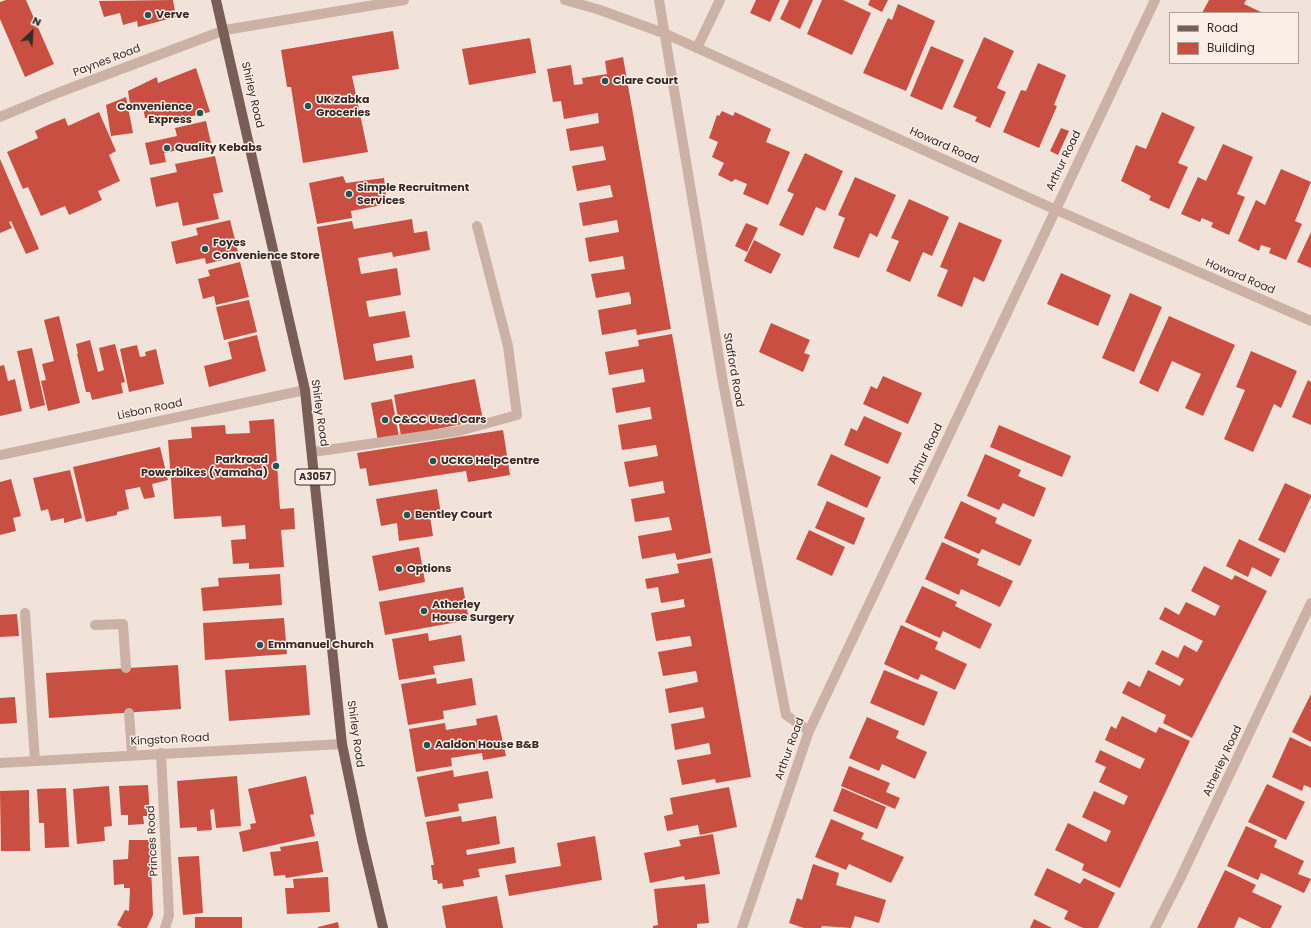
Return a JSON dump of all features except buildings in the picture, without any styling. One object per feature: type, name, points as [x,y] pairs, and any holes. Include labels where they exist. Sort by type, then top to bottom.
[{"type":"main road","name":"Shirley Road","points":[[216,0],[305,390],[342,744],[362,840],[383,928]]},
{"type":"street","points":[[224,30],[404,0]]},
{"type":"street","name":"Howard Road","points":[[565,0],[600,10],[666,34],[1054,209],[1311,321]]},
{"type":"street","name":"Stafford Road","points":[[659,0],[666,34],[723,382],[786,715],[809,731]]},
{"type":"street","points":[[697,48],[720,0]]},
{"type":"street","name":"Arthur Road","points":[[742,928],[809,731],[1054,209],[1155,0]]},
{"type":"street","name":"Paynes Road","points":[[0,117],[67,89],[224,30]]},
{"type":"street","points":[[312,452],[459,431],[517,415],[508,346],[477,226]]},
{"type":"street","name":"Lisbon Road","points":[[0,455],[305,390]]},
{"type":"street","name":"Atherley Road","points":[[1155,928],[1183,874],[1311,603]]},
{"type":"street","points":[[25,613],[35,761]]},
{"type":"street","points":[[95,625],[123,624],[126,668]]},
{"type":"street","points":[[129,712],[132,754]]},
{"type":"street","name":"Kingston Road","points":[[0,763],[132,754],[342,744]]},
{"type":"street","name":"Princes Road","points":[[161,753],[169,916],[165,928]]},
{"type":"place","name":"Verve","points":[[148,15]]},
{"type":"place","name":"Clare Court","points":[[605,81]]},
{"type":"place","name":"UK Zabka Groceries","points":[[308,106]]},
{"type":"place","name":"Convenience Express","points":[[200,113]]},
{"type":"place","name":"Quality Kebabs","points":[[167,148]]},
{"type":"place","name":"Simple Recruitment Services","points":[[349,194]]},
{"type":"place","name":"Foyes Convenience Store","points":[[205,249]]},
{"type":"place","name":"C&CC Used Cars","points":[[385,420]]},
{"type":"place","name":"UCKG HelpCentre","points":[[433,461]]},
{"type":"place","name":"Parkroad Powerbikes (Yamaha)","points":[[276,466]]},
{"type":"place","name":"Bentley Court","points":[[407,515]]},
{"type":"place","name":"Options","points":[[399,569]]},
{"type":"place","name":"Atherley House Surgery","points":[[424,611]]},
{"type":"place","name":"Emmanuel Church","points":[[260,645]]},
{"type":"place","name":"Aaldon House B&B","points":[[427,745]]}]
